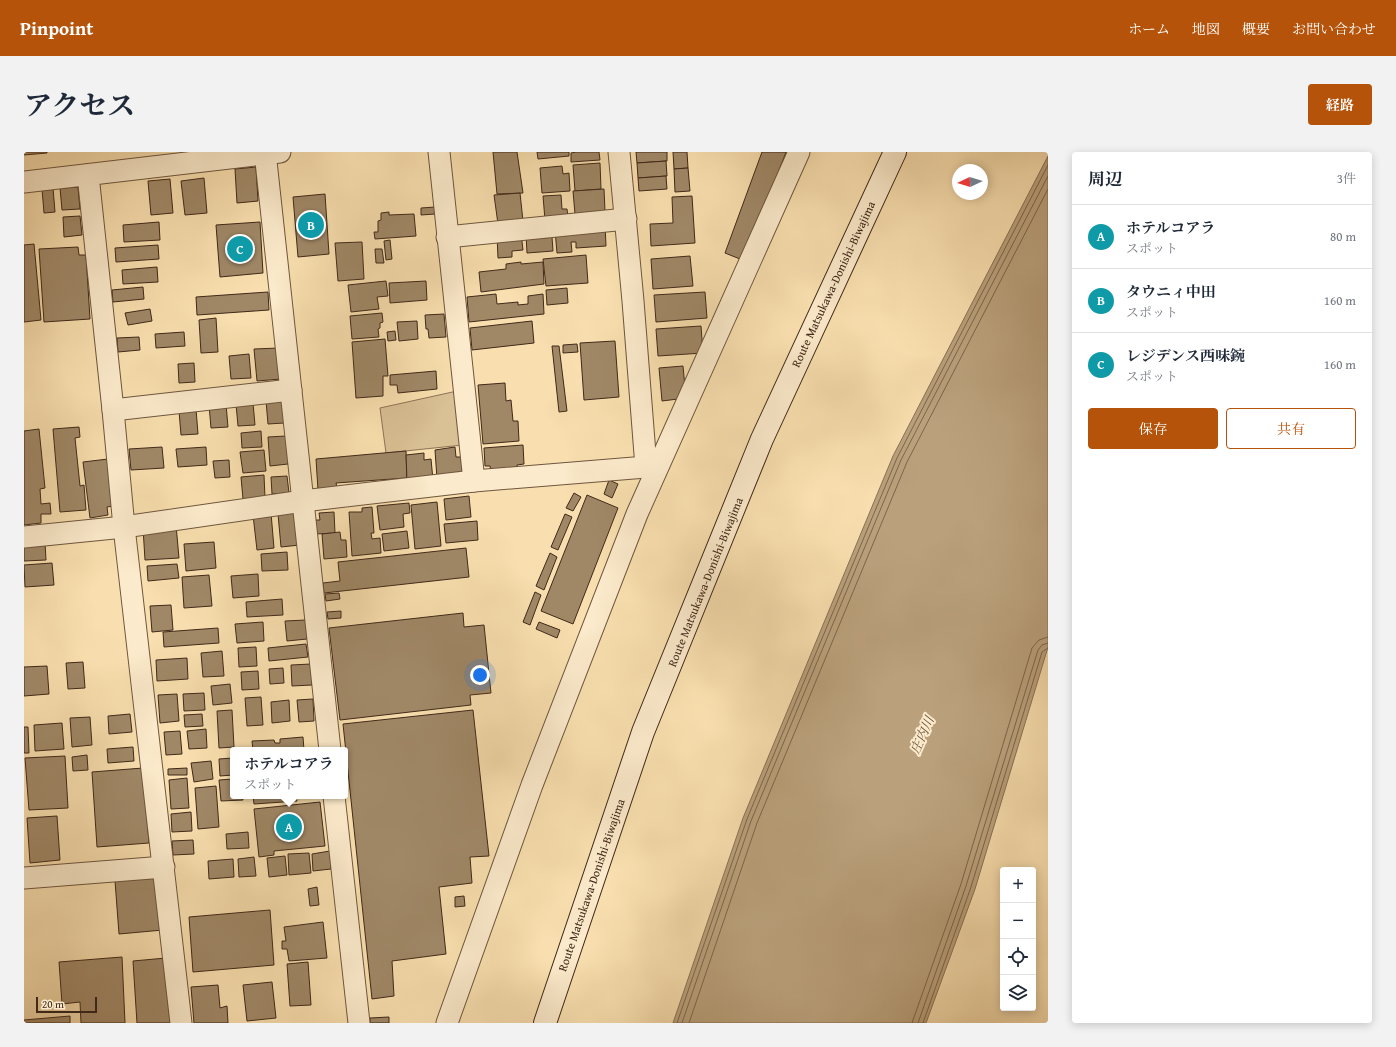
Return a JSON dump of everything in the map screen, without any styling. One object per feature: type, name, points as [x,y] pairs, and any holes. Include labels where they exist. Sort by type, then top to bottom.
[{"type":"main road","name":"Route Matsukawa-Donishi-Biwajima","points":[[545,1023],[643,732],[762,439],[895,152]]},
{"type":"street","points":[[439,152],[474,481]]},
{"type":"street","points":[[619,152],[652,466]]},
{"type":"street","points":[[447,1023],[532,785],[637,514],[652,466],[799,152]]},
{"type":"street","points":[[24,182],[270,153],[291,390],[330,747]]},
{"type":"street","points":[[88,175],[114,410],[124,528],[181,1023]]},
{"type":"street","points":[[447,236],[626,219]]},
{"type":"street","points":[[114,410],[291,390]]},
{"type":"street","points":[[24,537],[124,528],[303,501],[474,481],[652,466]]},
{"type":"street","points":[[334,799],[359,1023]]},
{"type":"street","points":[[24,878],[164,867]]},
{"type":"shaded area","points":[[457,391],[463,445],[386,453],[380,408]]},
{"type":"water","name":"庄内川","points":[[1048,156],[1048,647],[975,889],[926,1023],[673,1023],[743,818],[893,456]]},
{"type":"building","points":[[24,152],[47,152],[47,153],[24,155]]},
{"type":"building","points":[[493,152],[517,152],[523,193],[497,194]]},
{"type":"building","points":[[537,152],[569,152],[569,156],[538,159]]},
{"type":"building","points":[[599,152],[600,160],[571,162],[571,153]]},
{"type":"building","points":[[636,152],[667,152],[667,161],[637,163]]},
{"type":"building","points":[[673,152],[687,152],[688,168],[674,169]]},
{"type":"building","points":[[762,152],[786,152],[745,261],[725,253]]},
{"type":"building","points":[[666,161],[667,176],[638,178],[637,163]]},
{"type":"building","points":[[600,163],[601,189],[575,191],[573,165]]},
{"type":"building","points":[[562,166],[563,174],[569,173],[570,191],[542,193],[540,168]]},
{"type":"building","points":[[256,167],[258,201],[237,203],[235,169]]},
{"type":"building","points":[[688,168],[690,191],[675,192],[674,169]]},
{"type":"building","points":[[666,176],[667,189],[639,191],[638,178]]},
{"type":"building","points":[[204,178],[207,213],[185,215],[181,181]]},
{"type":"building","points":[[170,179],[173,213],[151,215],[148,181]]},
{"type":"building","points":[[78,187],[80,209],[62,210],[60,188]]},
{"type":"building","points":[[53,188],[55,212],[44,213],[42,189]]},
{"type":"building","points":[[604,189],[605,211],[575,214],[573,191]]},
{"type":"building","points":[[520,193],[523,221],[498,224],[494,195]]},
{"type":"building","points":[[325,194],[329,254],[298,257],[293,197]]},
{"type":"building","points":[[561,195],[562,209],[567,209],[568,218],[545,220],[543,196]]},
{"type":"building","points":[[692,196],[695,243],[651,246],[650,224],[673,223],[672,197]]},
{"type":"building","points":[[435,207],[435,214],[421,215],[421,208]]},
{"type":"building","points":[[389,212],[389,215],[414,214],[416,236],[375,239],[374,232],[378,232],[378,221],[381,220],[381,213]]},
{"type":"building","points":[[80,216],[82,235],[64,237],[63,217]]},
{"type":"building","points":[[159,222],[160,240],[124,242],[123,225]]},
{"type":"building","points":[[260,222],[263,273],[220,277],[216,225]]},
{"type":"building","points":[[605,225],[606,246],[576,248],[576,242],[571,242],[572,252],[557,253],[555,230]]},
{"type":"building","points":[[521,233],[523,250],[512,251],[512,257],[498,258],[497,235]]},
{"type":"building","points":[[543,233],[544,238],[552,237],[553,251],[527,253],[526,234]]},
{"type":"building","points":[[390,240],[392,259],[386,260],[384,241]]},
{"type":"building","points":[[362,242],[364,279],[338,281],[335,243]]},
{"type":"building","points":[[34,244],[41,320],[24,322],[24,245]]},
{"type":"building","points":[[158,245],[159,259],[116,262],[115,248]]},
{"type":"building","points":[[78,247],[79,255],[86,255],[90,319],[44,322],[39,249]]},
{"type":"building","points":[[375,249],[382,249],[384,263],[376,263]]},
{"type":"building","points":[[586,255],[588,283],[546,286],[543,259]]},
{"type":"building","points":[[690,256],[693,286],[653,289],[651,259]]},
{"type":"building","points":[[521,262],[521,264],[543,262],[544,284],[481,292],[479,272],[506,269],[506,264]]},
{"type":"building","points":[[157,267],[158,282],[123,284],[122,270]]},
{"type":"building","points":[[386,281],[388,296],[377,297],[379,309],[351,312],[348,285]]},
{"type":"building","points":[[426,281],[427,300],[390,303],[389,283]]},
{"type":"building","points":[[143,287],[144,299],[113,302],[112,290]]},
{"type":"building","points":[[567,288],[568,303],[547,305],[546,290]]},
{"type":"building","points":[[268,292],[269,310],[197,315],[196,297]]},
{"type":"building","points":[[705,292],[707,318],[656,322],[654,295]]},
{"type":"building","points":[[496,294],[497,304],[518,302],[518,305],[528,304],[528,296],[543,294],[544,314],[469,322],[467,297]]},
{"type":"building","points":[[150,309],[152,321],[128,325],[125,313]]},
{"type":"building","points":[[382,313],[383,322],[380,323],[380,328],[378,329],[379,337],[352,339],[350,316]]},
{"type":"building","points":[[444,314],[446,337],[429,338],[428,329],[426,329],[425,315]]},
{"type":"building","points":[[216,318],[218,352],[201,353],[199,320]]},
{"type":"building","points":[[417,321],[418,339],[399,341],[397,322]]},
{"type":"building","points":[[532,321],[534,343],[472,350],[470,328]]},
{"type":"building","points":[[701,326],[703,353],[658,356],[656,329]]},
{"type":"building","points":[[395,331],[396,340],[388,341],[387,332]]},
{"type":"building","points":[[184,332],[185,346],[156,348],[155,334]]},
{"type":"building","points":[[139,337],[140,350],[118,352],[117,338]]},
{"type":"building","points":[[385,339],[388,376],[383,376],[383,396],[356,398],[352,342]]},
{"type":"building","points":[[615,341],[619,397],[584,400],[580,343]]},
{"type":"building","points":[[577,344],[578,352],[563,353],[563,345]]},
{"type":"building","points":[[552,346],[559,346],[567,411],[559,412]]},
{"type":"building","points":[[279,348],[281,379],[257,381],[254,349]]},
{"type":"building","points":[[249,354],[251,378],[231,379],[229,356]]},
{"type":"building","points":[[194,363],[195,382],[179,383],[178,364]]},
{"type":"building","points":[[683,366],[686,398],[662,401],[659,368]]},
{"type":"building","points":[[436,371],[437,389],[398,393],[397,385],[390,385],[390,375]]},
{"type":"building","points":[[505,383],[506,401],[511,400],[513,421],[518,421],[519,441],[483,444],[478,385]]},
{"type":"building","points":[[282,399],[284,423],[268,424],[266,401]]},
{"type":"building","points":[[253,403],[255,425],[238,426],[236,404]]},
{"type":"building","points":[[226,404],[228,427],[211,428],[209,405]]},
{"type":"building","points":[[196,409],[198,434],[181,435],[179,411]]},
{"type":"building","points":[[79,427],[80,437],[75,438],[80,486],[84,485],[86,510],[60,512],[53,429]]},
{"type":"building","points":[[39,429],[45,488],[40,489],[41,504],[50,503],[51,514],[41,514],[41,523],[24,525],[24,431]]},
{"type":"building","points":[[261,431],[262,447],[242,448],[241,433]]},
{"type":"building","points":[[286,436],[288,464],[270,466],[268,437]]},
{"type":"building","points":[[523,445],[524,464],[517,465],[517,470],[491,472],[490,466],[485,466],[484,448]]},
{"type":"building","points":[[162,447],[164,468],[131,470],[129,449]]},
{"type":"building","points":[[206,447],[207,465],[178,467],[176,449]]},
{"type":"building","points":[[455,447],[456,457],[461,457],[463,477],[437,479],[435,450]]},
{"type":"building","points":[[264,450],[266,471],[243,473],[240,452]]},
{"type":"building","points":[[406,451],[407,478],[336,483],[337,488],[318,490],[316,459]]},
{"type":"building","points":[[424,453],[424,460],[431,459],[433,480],[407,482],[406,455]]},
{"type":"building","points":[[108,459],[113,506],[107,507],[108,515],[90,518],[83,462]]},
{"type":"building","points":[[229,460],[230,477],[215,478],[213,461]]},
{"type":"building","points":[[264,475],[265,498],[243,499],[241,477]]},
{"type":"building","points":[[287,476],[289,493],[272,494],[271,477]]},
{"type":"building","points":[[609,480],[618,484],[612,498],[604,494]]},
{"type":"building","points":[[574,493],[581,497],[573,511],[566,508]]},
{"type":"building","points":[[587,495],[618,508],[573,624],[541,611]]},
{"type":"building","points":[[469,496],[471,517],[446,520],[444,499]]},
{"type":"building","points":[[437,502],[441,546],[415,549],[411,505]]},
{"type":"building","points":[[409,503],[410,513],[403,514],[404,527],[380,530],[377,506]]},
{"type":"building","points":[[372,507],[374,533],[371,533],[372,539],[380,538],[381,553],[352,556],[349,512],[362,512],[362,508]]},
{"type":"building","points":[[297,512],[300,545],[281,547],[278,514]]},
{"type":"building","points":[[334,512],[335,533],[316,534],[314,520],[320,520],[319,513]]},
{"type":"building","points":[[271,513],[274,548],[257,550],[253,515]]},
{"type":"building","points":[[565,514],[572,517],[558,550],[551,547]]},
{"type":"building","points":[[477,521],[478,540],[446,543],[444,524]]},
{"type":"building","points":[[176,525],[179,558],[145,560],[143,528]]},
{"type":"building","points":[[407,531],[409,548],[384,551],[382,534]]},
{"type":"building","points":[[340,532],[341,540],[346,540],[347,557],[324,559],[322,534]]},
{"type":"building","points":[[214,542],[216,568],[186,571],[184,544]]},
{"type":"building","points":[[45,543],[46,560],[24,561],[24,545]]},
{"type":"building","points":[[466,548],[469,577],[324,593],[323,583],[340,581],[338,562]]},
{"type":"building","points":[[287,552],[288,570],[262,571],[261,554]]},
{"type":"building","points":[[550,553],[557,557],[544,590],[536,586]]},
{"type":"building","points":[[52,563],[54,585],[25,587],[24,565]]},
{"type":"building","points":[[177,564],[179,578],[148,581],[147,566]]},
{"type":"building","points":[[258,574],[259,596],[233,598],[231,576]]},
{"type":"building","points":[[209,575],[212,606],[184,608],[182,577]]},
{"type":"building","points":[[535,592],[541,595],[530,625],[523,622]]},
{"type":"building","points":[[339,593],[340,599],[326,601],[325,594]]},
{"type":"building","points":[[282,599],[283,615],[247,617],[246,602]]},
{"type":"building","points":[[171,605],[173,630],[152,632],[150,606]]},
{"type":"building","points":[[341,611],[341,618],[328,619],[327,612]]},
{"type":"building","points":[[463,613],[464,627],[484,625],[491,693],[470,695],[471,705],[340,720],[329,628]]},
{"type":"building","points":[[306,620],[307,639],[287,641],[285,621]]},
{"type":"building","points":[[263,622],[264,641],[237,643],[235,624]]},
{"type":"building","points":[[539,622],[560,630],[557,638],[536,629]]},
{"type":"building","points":[[218,628],[219,643],[164,647],[163,632]]},
{"type":"building","points":[[306,644],[308,657],[269,661],[268,648]]},
{"type":"building","points":[[256,647],[257,666],[239,667],[238,648]]},
{"type":"building","points":[[222,651],[224,676],[203,677],[201,653]]},
{"type":"building","points":[[187,658],[188,679],[157,681],[156,660]]},
{"type":"building","points":[[83,662],[85,688],[68,689],[66,663]]},
{"type":"building","points":[[311,664],[312,685],[292,686],[291,665]]},
{"type":"building","points":[[47,666],[49,694],[24,696],[24,667]]},
{"type":"building","points":[[283,668],[284,683],[270,684],[269,669]]},
{"type":"building","points":[[258,671],[259,689],[242,690],[241,672]]},
{"type":"building","points":[[230,684],[232,703],[213,705],[211,686]]},
{"type":"building","points":[[204,693],[205,710],[184,711],[183,694]]},
{"type":"building","points":[[177,694],[179,721],[160,723],[158,695]]},
{"type":"building","points":[[261,697],[263,725],[247,726],[245,698]]},
{"type":"building","points":[[313,699],[314,721],[299,722],[297,700]]},
{"type":"building","points":[[289,700],[290,721],[272,723],[271,702]]},
{"type":"building","points":[[232,710],[234,747],[219,748],[217,711]]},
{"type":"building","points":[[473,710],[489,856],[470,857],[472,883],[439,887],[446,954],[392,961],[394,996],[372,999],[348,771],[348,747],[345,747],[343,724]]},
{"type":"building","points":[[130,714],[132,732],[109,734],[108,716]]},
{"type":"building","points":[[202,714],[203,726],[185,727],[184,715]]},
{"type":"building","points":[[90,717],[92,745],[72,747],[70,718]]},
{"type":"building","points":[[62,723],[64,749],[35,751],[34,725]]},
{"type":"building","points":[[24,727],[28,727],[29,753],[24,753]]},
{"type":"building","points":[[206,729],[207,748],[189,749],[187,731]]},
{"type":"building","points":[[180,731],[182,754],[166,755],[164,732]]},
{"type":"building","points":[[303,737],[304,747],[253,747],[252,741],[274,740],[275,743],[280,743],[280,739]]},
{"type":"building","points":[[133,747],[134,761],[108,763],[107,749]]},
{"type":"building","points":[[87,755],[88,770],[73,771],[72,757]]},
{"type":"building","points":[[65,756],[68,808],[29,810],[25,758]]},
{"type":"building","points":[[230,758],[230,775],[220,776],[219,759]]},
{"type":"building","points":[[211,761],[213,779],[194,782],[191,763]]},
{"type":"building","points":[[143,768],[149,843],[97,847],[92,772]]},
{"type":"building","points":[[187,768],[187,775],[168,775],[168,769]]},
{"type":"building","points":[[187,778],[189,808],[171,809],[169,780]]},
{"type":"building","points":[[230,779],[230,799],[243,800],[221,801],[219,780]]},
{"type":"building","points":[[216,786],[219,827],[198,829],[195,788]]},
{"type":"building","points":[[253,799],[297,799],[297,801],[254,804]]},
{"type":"building","points":[[320,802],[325,846],[274,851],[274,855],[259,857],[254,809]]},
{"type":"building","points":[[191,812],[192,831],[172,832],[171,814]]},
{"type":"building","points":[[57,816],[60,860],[30,863],[27,818]]},
{"type":"building","points":[[248,832],[249,848],[227,849],[226,834]]},
{"type":"building","points":[[193,840],[194,854],[173,855],[172,841]]},
{"type":"building","points":[[330,851],[331,869],[313,871],[312,854]]},
{"type":"building","points":[[309,853],[311,873],[289,875],[288,854]]},
{"type":"building","points":[[285,856],[287,875],[269,877],[267,858]]},
{"type":"building","points":[[254,857],[256,876],[239,877],[238,859]]},
{"type":"building","points":[[233,859],[234,877],[209,879],[208,861]]},
{"type":"building","points":[[159,878],[163,930],[119,934],[115,881]]},
{"type":"building","points":[[317,887],[319,905],[310,906],[308,889]]},
{"type":"building","points":[[464,896],[465,906],[455,907],[455,897]]},
{"type":"building","points":[[270,910],[274,965],[193,972],[189,917]]},
{"type":"building","points":[[323,922],[327,958],[289,961],[287,949],[282,949],[282,941],[286,941],[284,927]]},
{"type":"building","points":[[122,957],[125,1023],[81,1023],[80,1002],[62,1004],[59,962]]},
{"type":"building","points":[[166,958],[171,1023],[137,1023],[133,961]]},
{"type":"building","points":[[308,962],[311,1005],[290,1006],[287,964]]},
{"type":"building","points":[[272,982],[276,1018],[247,1021],[243,985]]},
{"type":"building","points":[[218,985],[220,1008],[227,1006],[228,1023],[194,1023],[191,987]]},
{"type":"building","points":[[70,1016],[70,1023],[24,1023],[24,1020]]},
{"type":"building","points":[[389,1017],[389,1023],[370,1023],[370,1018]]},
{"type":"place","name":"タウニィ中田","points":[[311,225]]},
{"type":"place","name":"レジデンス西味鋺","points":[[240,249]]},
{"type":"place","name":"ホテルコアラ","points":[[289,827]]}]
